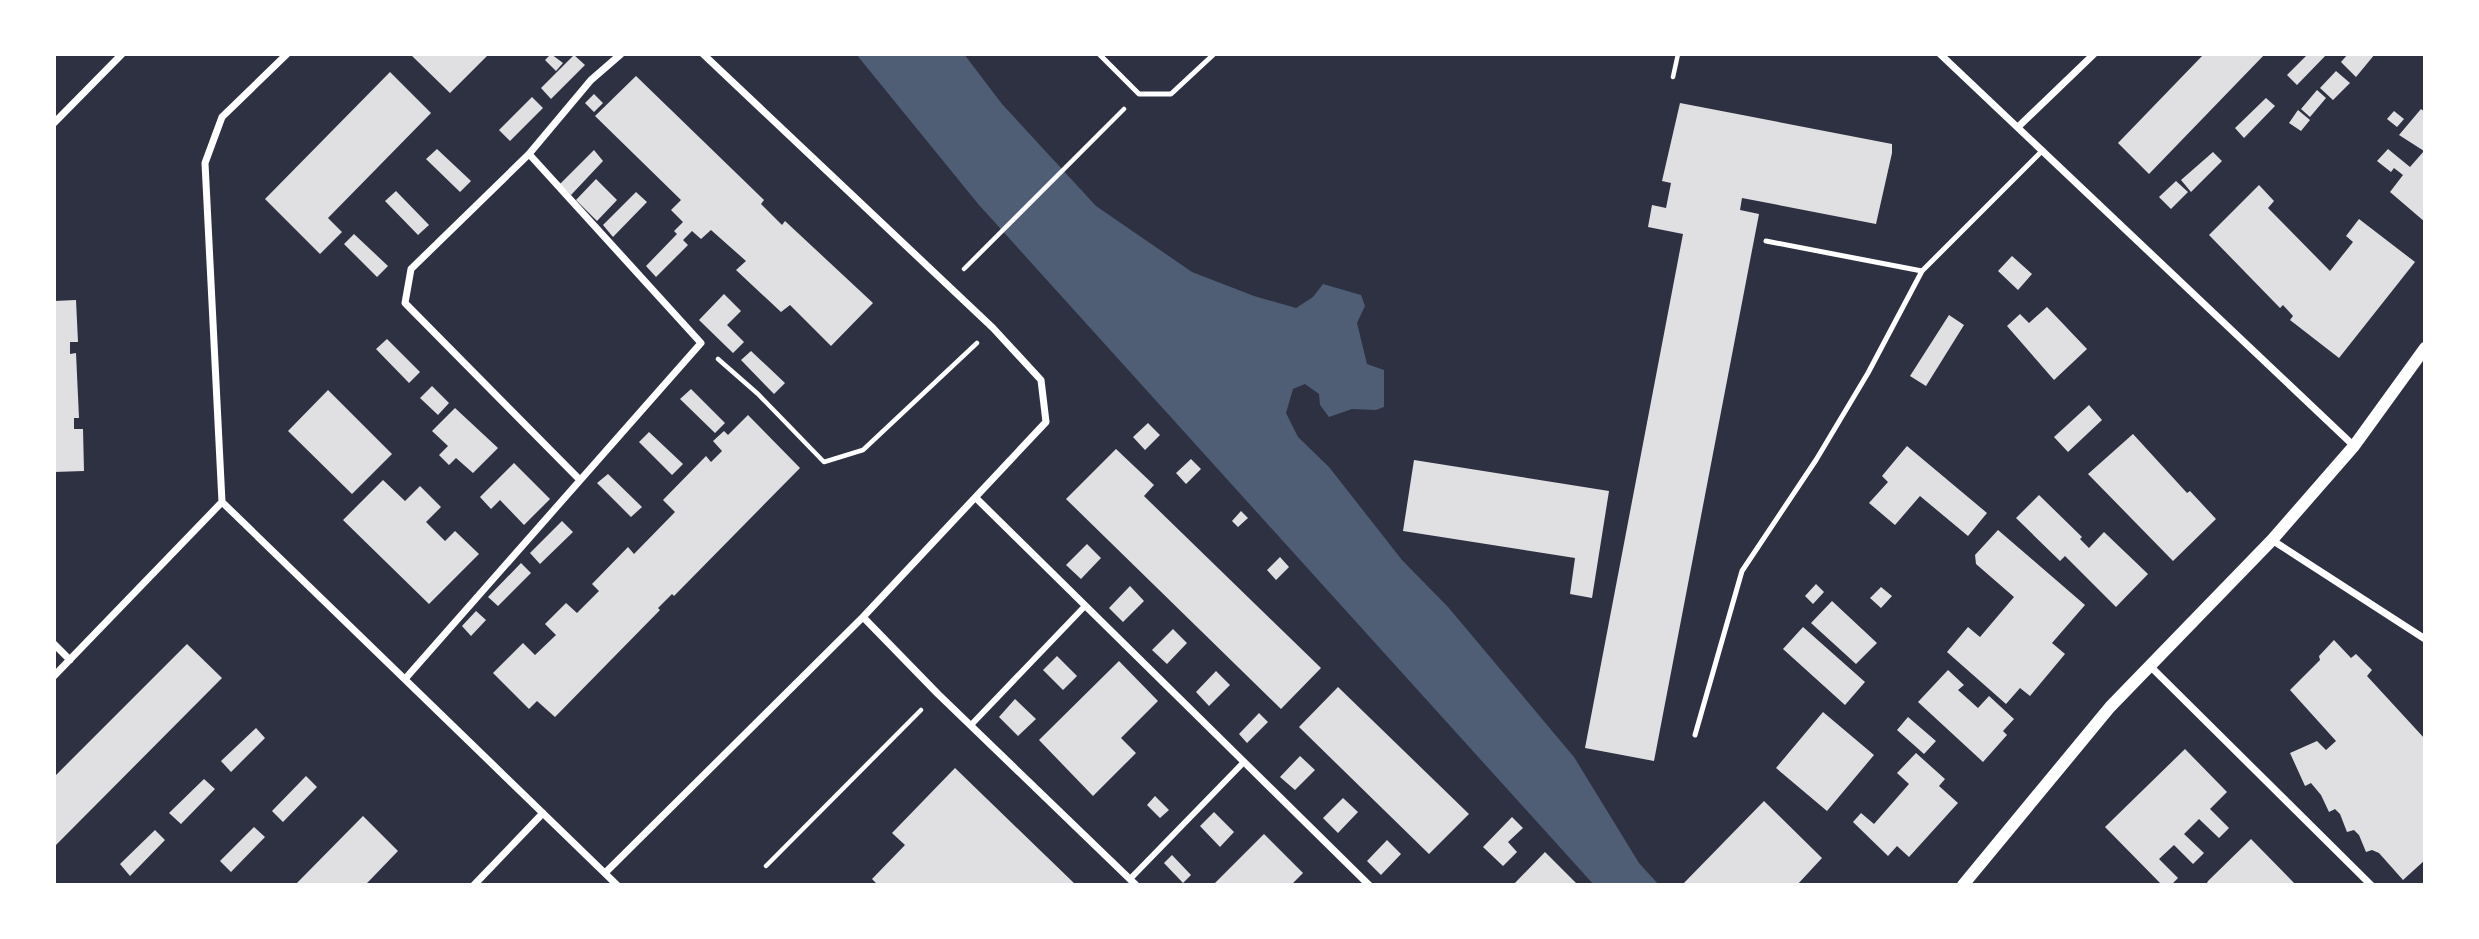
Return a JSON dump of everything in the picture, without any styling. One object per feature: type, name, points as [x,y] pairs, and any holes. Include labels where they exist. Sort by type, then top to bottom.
[{"type":"street","points":[[54,123],[122,54]]},
{"type":"street","points":[[287,54],[222,117],[205,163],[222,502],[617,885]]},
{"type":"street","points":[[580,480],[405,303],[411,269],[529,154],[591,80],[621,54]]},
{"type":"street","points":[[605,873],[863,617],[977,499],[1046,422],[1041,380],[993,328],[703,54]]},
{"type":"street","points":[[1940,54],[2354,446]]},
{"type":"street","points":[[2018,127],[2094,54]]},
{"type":"street","points":[[405,679],[701,343],[529,154]]},
{"type":"street","points":[[1963,885],[2148,664],[2272,541],[2354,446],[2425,348]]},
{"type":"street","points":[[977,499],[1369,885]]},
{"type":"street","points":[[54,676],[222,502]]},
{"type":"street","points":[[2272,541],[2425,639]]},
{"type":"street","points":[[971,725],[1085,606]]},
{"type":"street","points":[[863,617],[938,694],[1136,885]]},
{"type":"street","points":[[54,645],[70,660]]},
{"type":"street","points":[[2148,664],[2371,885]]},
{"type":"street","points":[[1130,878],[1244,762]]},
{"type":"street","points":[[474,885],[543,813]]},
{"type":"lane","points":[[1100,54],[1139,93],[1171,94],[1214,54]]},
{"type":"lane","points":[[1695,735],[1742,571],[1816,460],[1868,373],[1922,271],[2043,150]]},
{"type":"lane","points":[[1766,241],[1922,271]]},
{"type":"path","points":[[1673,77],[1678,54]]},
{"type":"path","points":[[948,285],[1139,93]]},
{"type":"path","points":[[701,343],[758,394],[824,462],[863,450],[993,328]]},
{"type":"path","points":[[766,866],[938,694]]},
{"type":"water","points":[[856,54],[964,54],[1002,104],[1096,206],[1192,272],[1254,296],[1296,308],[1313,297],[1323,284],[1361,295],[1365,306],[1357,323],[1367,364],[1384,370],[1384,407],[1376,410],[1352,409],[1329,417],[1320,405],[1319,394],[1305,384],[1293,389],[1286,413],[1298,437],[1329,467],[1402,560],[1448,607],[1574,757],[1639,863],[1659,885],[1594,885],[979,205]]},
{"type":"building","points":[[410,54],[489,54],[450,93]]},
{"type":"building","points":[[551,54],[563,63],[556,71],[545,60]]},
{"type":"building","points":[[2204,54],[2265,54],[2149,174],[2118,143]]},
{"type":"building","points":[[2308,54],[2327,54],[2297,85],[2287,75]]},
{"type":"building","points":[[2348,54],[2375,54],[2356,77],[2341,62]]},
{"type":"building","points":[[574,55],[585,65],[551,99],[541,88]]},
{"type":"building","points":[[2336,71],[2350,83],[2333,100],[2320,88]]},
{"type":"building","points":[[390,72],[431,113],[328,218],[342,232],[320,254],[265,199]]},
{"type":"building","points":[[636,76],[764,200],[761,204],[782,225],[785,221],[873,303],[831,346],[790,305],[781,312],[736,270],[746,261],[711,230],[701,239],[692,231],[683,240],[688,245],[656,277],[646,266],[677,234],[674,231],[683,222],[671,210],[681,200],[595,116]]},
{"type":"building","points":[[2317,90],[2326,98],[2310,117],[2301,109]]},
{"type":"building","points":[[594,94],[603,103],[594,112],[585,103]]},
{"type":"building","points":[[532,97],[543,108],[510,141],[499,130]]},
{"type":"building","points":[[2266,98],[2275,106],[2244,138],[2235,128]]},
{"type":"building","points":[[1680,103],[1892,144],[1892,153],[1876,224],[1742,198],[1740,210],[1759,214],[1654,761],[1585,748],[1683,234],[1648,227],[1652,205],[1666,208],[1671,183],[1662,181]]},
{"type":"building","points":[[2421,109],[2425,112],[2425,222],[2390,192],[2403,175],[2394,168],[2391,172],[2377,161],[2388,149],[2410,167],[2424,151],[2399,135]]},
{"type":"building","points":[[2298,110],[2310,120],[2301,131],[2289,123]]},
{"type":"building","points":[[2394,111],[2404,119],[2397,127],[2387,119]]},
{"type":"building","points":[[437,149],[471,181],[460,192],[426,159]]},
{"type":"building","points":[[594,150],[603,161],[571,195],[560,184]]},
{"type":"building","points":[[2213,152],[2222,161],[2191,192],[2181,180]]},
{"type":"building","points":[[596,179],[617,200],[597,221],[576,200]]},
{"type":"building","points":[[2176,181],[2188,192],[2171,209],[2159,197]]},
{"type":"building","points":[[2259,185],[2274,201],[2268,208],[2330,271],[2353,242],[2346,236],[2359,219],[2415,262],[2339,358],[2290,320],[2293,316],[2283,305],[2280,308],[2209,235]]},
{"type":"building","points":[[396,191],[429,225],[418,235],[385,201]]},
{"type":"building","points":[[636,192],[647,202],[613,237],[603,225]]},
{"type":"building","points":[[354,234],[388,266],[377,277],[344,244]]},
{"type":"building","points":[[2012,256],[2032,274],[2018,290],[1998,271]]},
{"type":"building","points":[[724,294],[741,311],[727,325],[744,342],[733,353],[699,320]]},
{"type":"building","points":[[76,300],[78,342],[70,342],[70,354],[76,353],[79,418],[74,418],[74,429],[83,429],[84,471],[54,472],[54,301]]},
{"type":"building","points":[[2047,307],[2087,349],[2054,380],[2007,326],[2020,314],[2029,323]]},
{"type":"building","points":[[1949,315],[1964,325],[1926,386],[1910,376]]},
{"type":"building","points":[[387,339],[420,372],[409,383],[376,349]]},
{"type":"building","points":[[751,351],[785,383],[774,394],[741,360]]},
{"type":"building","points":[[432,386],[449,403],[438,415],[420,398]]},
{"type":"building","points":[[691,389],[725,423],[715,433],[680,399]]},
{"type":"building","points":[[328,390],[392,454],[352,494],[288,431]]},
{"type":"building","points":[[2089,405],[2102,420],[2068,452],[2054,437]]},
{"type":"building","points":[[455,408],[498,448],[473,473],[456,458],[449,465],[439,455],[448,446],[432,431]]},
{"type":"building","points":[[748,415],[800,468],[674,596],[672,594],[658,608],[660,610],[555,717],[537,701],[529,709],[493,673],[523,643],[535,655],[556,635],[545,624],[566,603],[577,613],[599,591],[592,584],[628,547],[634,554],[675,512],[663,500],[706,456],[711,462],[722,451],[713,441],[724,431],[728,435]]},
{"type":"building","points":[[1148,423],[1160,435],[1145,450],[1133,437]]},
{"type":"building","points":[[649,432],[683,464],[672,475],[639,442]]},
{"type":"building","points":[[2133,434],[2187,493],[2190,491],[2216,519],[2173,561],[2088,474]]},
{"type":"building","points":[[1907,446],[1987,513],[1968,536],[1920,496],[1895,525],[1869,503],[1888,482],[1882,476]]},
{"type":"building","points":[[1116,449],[1154,485],[1144,496],[1321,668],[1281,709],[1066,499]]},
{"type":"building","points":[[1191,459],[1201,469],[1186,484],[1176,473]]},
{"type":"building","points":[[1414,460],[1609,491],[1592,598],[1570,594],[1575,558],[1403,531]]},
{"type":"building","points":[[514,463],[550,499],[524,525],[500,500],[491,509],[480,497]]},
{"type":"building","points":[[608,474],[642,507],[631,517],[597,483]]},
{"type":"building","points":[[383,480],[405,501],[420,486],[441,507],[426,522],[445,541],[455,531],[479,554],[429,604],[343,520]]},
{"type":"building","points":[[2039,495],[2082,537],[2080,539],[2089,548],[2104,532],[2148,574],[2116,607],[2065,556],[2060,561],[2016,518]]},
{"type":"building","points":[[1241,511],[1248,518],[1238,527],[1232,521]]},
{"type":"building","points":[[562,521],[573,532],[540,564],[530,553]]},
{"type":"building","points":[[1998,530],[2085,605],[2052,643],[2065,654],[2030,696],[2020,688],[2006,704],[1947,652],[1968,627],[1980,637],[2014,597],[1976,564],[1975,555]]},
{"type":"building","points":[[1087,544],[1101,558],[1081,579],[1066,565]]},
{"type":"building","points":[[1280,557],[1289,567],[1276,580],[1267,570]]},
{"type":"building","points":[[521,563],[531,573],[498,606],[488,597]]},
{"type":"building","points":[[1816,584],[1824,592],[1813,604],[1805,596]]},
{"type":"building","points":[[1130,586],[1144,601],[1123,622],[1109,608]]},
{"type":"building","points":[[1881,587],[1892,596],[1881,608],[1870,598]]},
{"type":"building","points":[[1832,601],[1877,643],[1856,664],[1811,623]]},
{"type":"building","points":[[476,611],[486,620],[471,636],[462,626]]},
{"type":"building","points":[[1803,627],[1865,682],[1845,705],[1783,649]]},
{"type":"building","points":[[1173,629],[1187,643],[1167,664],[1152,650]]},
{"type":"building","points":[[2334,640],[2351,658],[2356,654],[2372,670],[2367,676],[2425,739],[2425,860],[2403,880],[2379,853],[2372,850],[2366,852],[2354,830],[2347,832],[2340,814],[2335,809],[2329,812],[2321,795],[2311,783],[2305,786],[2290,753],[2317,741],[2326,750],[2336,741],[2290,690],[2320,660],[2319,656]]},
{"type":"building","points":[[187,644],[222,678],[54,847],[54,777]]},
{"type":"building","points":[[1057,656],[1077,676],[1063,690],[1043,670]]},
{"type":"building","points":[[1119,661],[1158,701],[1121,738],[1136,753],[1093,796],[1039,740]]},
{"type":"building","points":[[1948,670],[1964,685],[1958,690],[1978,708],[1989,696],[2014,719],[2003,731],[2007,735],[1983,762],[1918,702]]},
{"type":"building","points":[[1216,671],[1230,685],[1209,706],[1196,692]]},
{"type":"building","points":[[1338,687],[1469,814],[1429,854],[1299,727]]},
{"type":"building","points":[[1015,699],[1036,719],[1018,736],[999,717]]},
{"type":"building","points":[[1823,712],[1874,755],[1827,811],[1776,768]]},
{"type":"building","points":[[1259,713],[1268,722],[1247,743],[1239,734]]},
{"type":"building","points":[[1908,717],[1936,741],[1924,754],[1897,730]]},
{"type":"building","points":[[256,728],[265,738],[231,772],[221,761]]},
{"type":"building","points":[[2185,749],[2227,792],[2210,809],[2229,828],[2219,838],[2199,819],[2184,834],[2204,853],[2193,864],[2174,845],[2159,859],[2178,878],[2171,885],[2162,885],[2105,827]]},
{"type":"building","points":[[1916,753],[1945,779],[1939,786],[1958,803],[1909,857],[1897,846],[1888,856],[1853,822],[1861,813],[1874,824],[1909,784],[1897,773]]},
{"type":"building","points":[[1300,756],[1315,770],[1295,790],[1280,777]]},
{"type":"building","points":[[955,768],[1076,885],[878,885],[872,879],[905,845],[892,833]]},
{"type":"building","points":[[306,776],[317,787],[283,822],[272,811]]},
{"type":"building","points":[[204,779],[215,789],[181,824],[169,813]]},
{"type":"building","points":[[1155,796],[1169,810],[1160,818],[1147,805]]},
{"type":"building","points":[[1343,798],[1358,812],[1338,833],[1323,818]]},
{"type":"building","points":[[1764,801],[1822,858],[1797,885],[1682,885]]},
{"type":"building","points":[[1214,812],[1234,832],[1220,847],[1200,826]]},
{"type":"building","points":[[363,816],[398,851],[372,878],[365,885],[295,885]]},
{"type":"building","points":[[1512,817],[1523,828],[1508,842],[1517,852],[1503,866],[1483,847]]},
{"type":"building","points":[[254,827],[265,837],[231,872],[220,861]]},
{"type":"building","points":[[155,830],[165,840],[130,876],[120,864]]},
{"type":"building","points":[[1264,834],[1303,873],[1291,885],[1213,885]]},
{"type":"building","points":[[2251,839],[2296,885],[2206,885],[2208,881]]},
{"type":"building","points":[[1387,840],[1401,854],[1381,875],[1367,861]]},
{"type":"building","points":[[1545,852],[1578,885],[1513,885]]},
{"type":"building","points":[[1172,855],[1191,875],[1183,883],[1164,863]]}]
